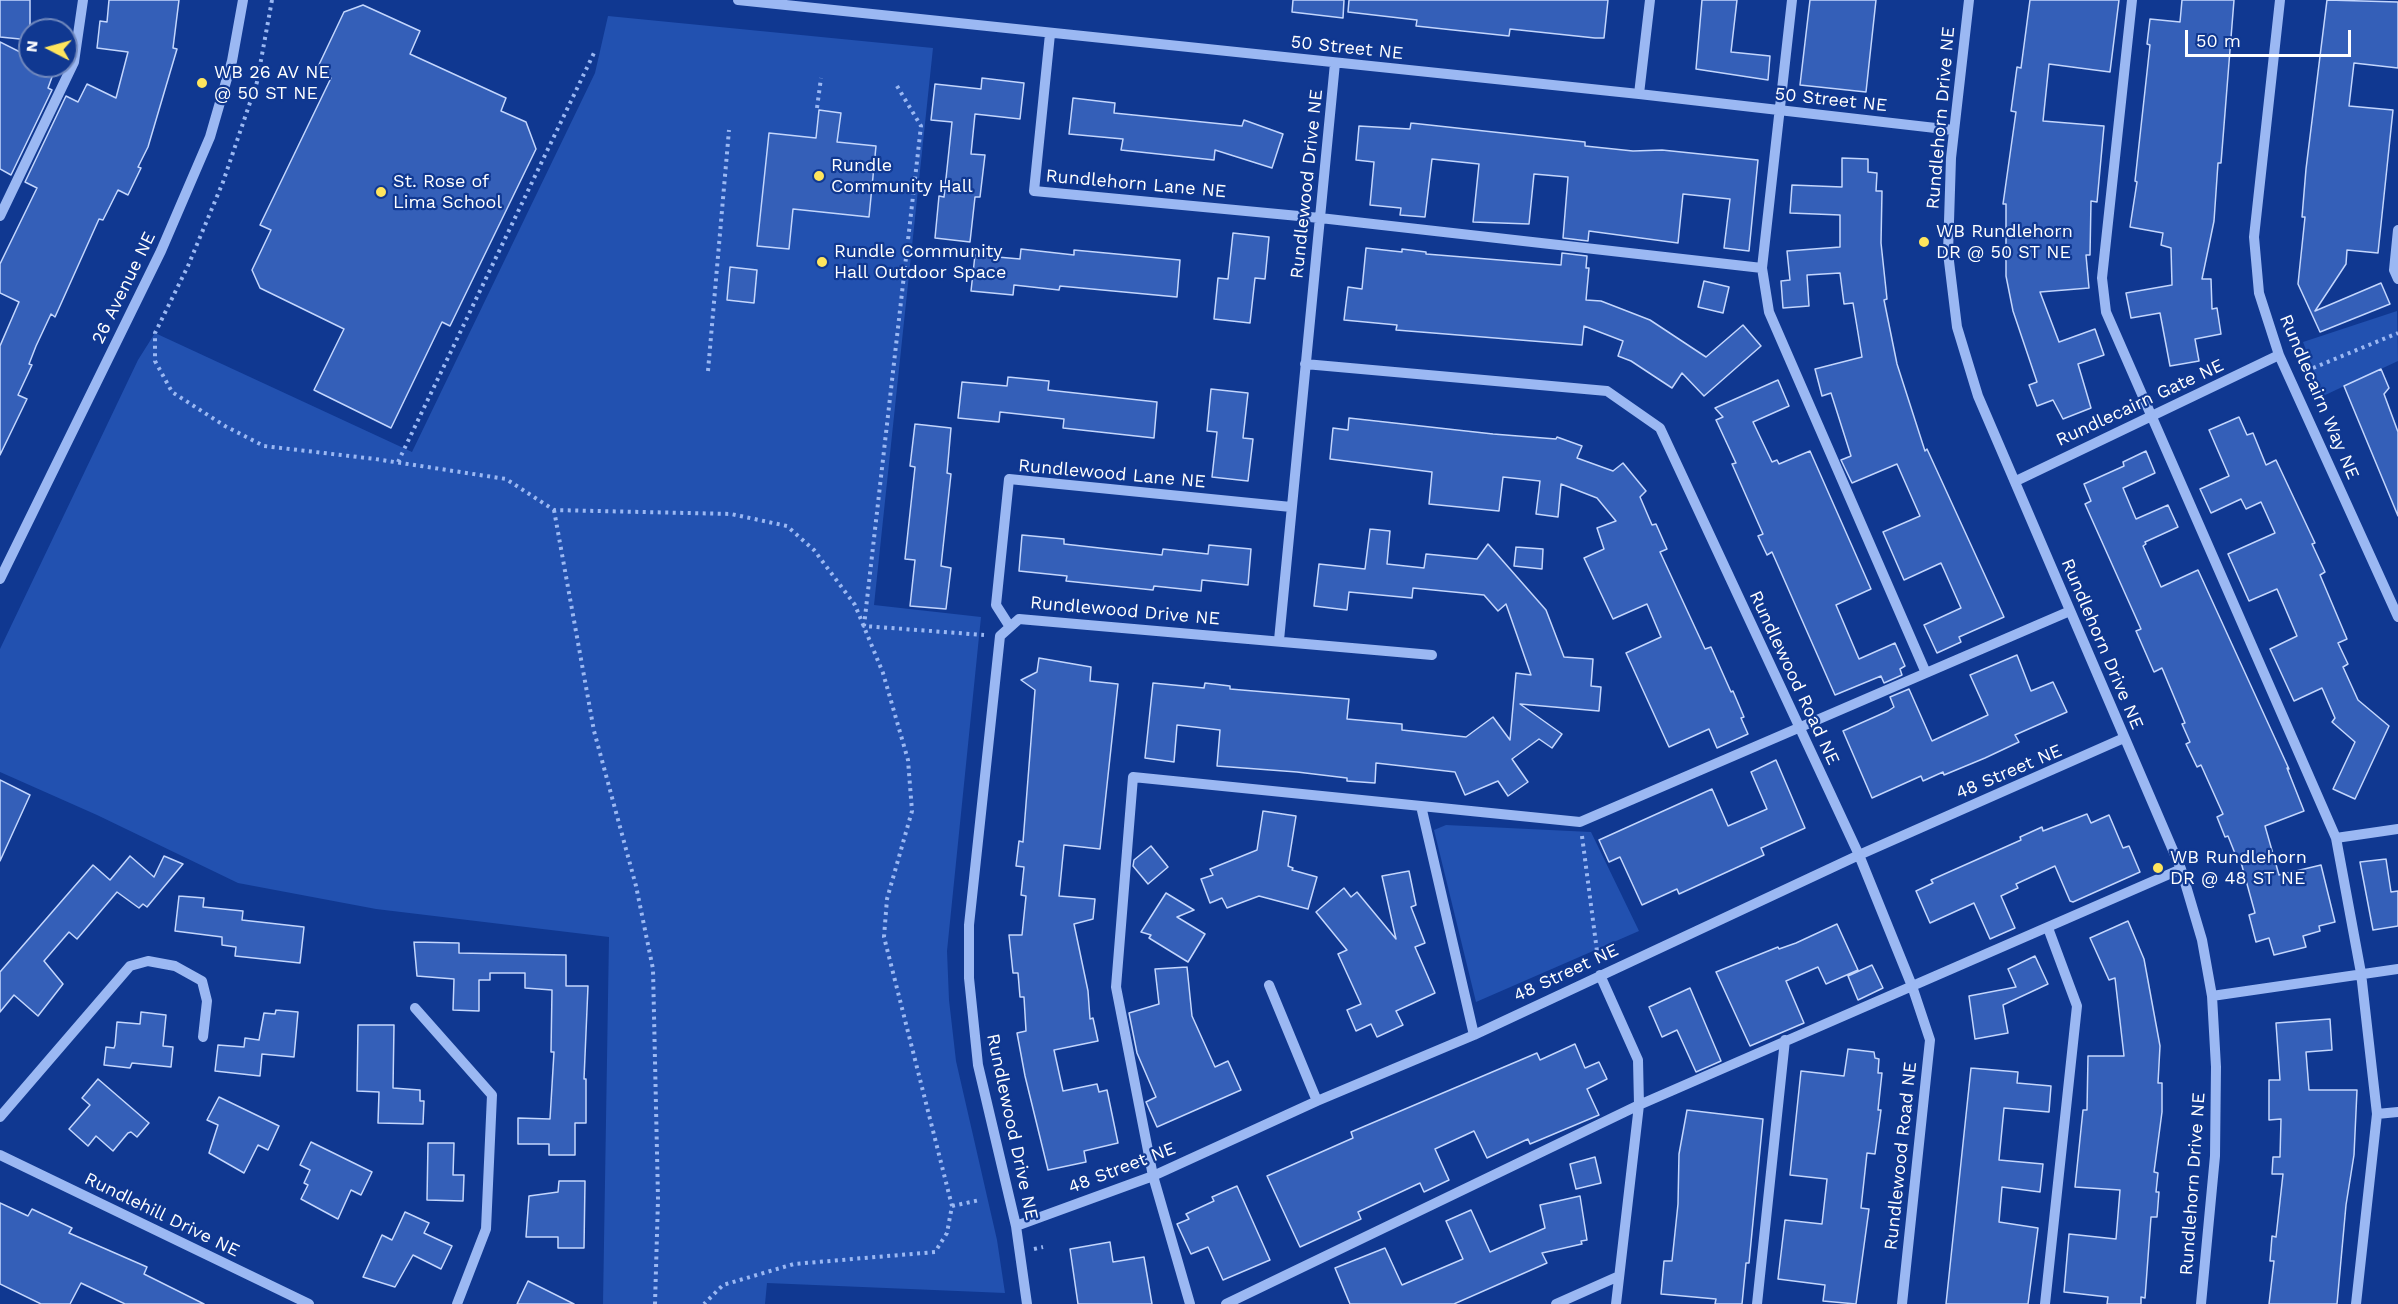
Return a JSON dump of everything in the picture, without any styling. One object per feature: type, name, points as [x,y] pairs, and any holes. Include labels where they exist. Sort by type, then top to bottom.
[{"type":"street","points":[[0,216],[74,62],[83,0]]},
{"type":"street","name":"26 Avenue NE","points":[[0,579],[161,251],[210,137],[232,61],[243,0]]},
{"type":"street","name":"50 Street NE","points":[[738,0],[1639,94],[1953,130]]},
{"type":"street","points":[[1639,94],[1650,0]]},
{"type":"street","points":[[1792,0],[1762,268],[1769,312],[1926,673]]},
{"type":"street","name":"Rundlehorn Drive NE","points":[[1969,0],[1953,130],[1948,253],[1957,327],[1978,396],[2181,868],[2202,940],[2212,996],[2216,1067],[2215,1156],[2200,1304]]},
{"type":"street","points":[[2132,0],[2102,278],[2106,312],[2336,838],[2361,974],[2378,1114],[2356,1304]]},
{"type":"street","name":"Rundlecairn Way NE","points":[[2280,0],[2254,237],[2259,293],[2279,355],[2398,617]]},
{"type":"street","name":"Rundlehorn Lane NE","points":[[1050,34],[1034,191],[1320,218]]},
{"type":"street","name":"Rundlewood Drive NE","points":[[1027,1304],[1016,1226],[978,1065],[969,978],[969,925],[1000,636],[1018,619],[1279,640],[1335,63]]},
{"type":"street","points":[[1320,218],[1762,268]]},
{"type":"street","points":[[2398,230],[2394,270],[2398,279]]},
{"type":"street","name":"Rundlecairn Gate NE","points":[[2016,481],[2279,355]]},
{"type":"street","name":"Rundlewood Road NE","points":[[1305,364],[1607,392],[1660,428],[1859,855],[1912,986],[1930,1040],[1902,1304]]},
{"type":"street","name":"Rundlewood Lane NE","points":[[1010,627],[996,605],[1009,479],[1291,507]]},
{"type":"street","points":[[1190,1304],[1154,1176],[1116,987],[1133,777],[1580,822],[2070,611]]},
{"type":"street","points":[[1279,640],[1432,654]]},
{"type":"street","name":"48 Street NE","points":[[1016,1226],[1154,1176],[1317,1101],[1474,1035],[1859,855],[2124,738]]},
{"type":"street","points":[[1421,806],[1474,1035]]},
{"type":"street","points":[[2336,838],[2398,829]]},
{"type":"street","points":[[1227,1304],[1639,1105],[2181,868]]},
{"type":"street","points":[[2044,1304],[2077,1006],[2048,928]]},
{"type":"street","points":[[0,1117],[130,966],[148,961],[175,966],[202,981],[207,1001],[203,1037]]},
{"type":"street","points":[[2212,996],[2398,969]]},
{"type":"street","points":[[1600,975],[1638,1060],[1639,1105],[1616,1304]]},
{"type":"street","points":[[1269,985],[1317,1101]]},
{"type":"street","points":[[415,1008],[492,1095],[486,1229],[457,1304]]},
{"type":"street","points":[[1757,1304],[1785,1040]]},
{"type":"street","points":[[2378,1114],[2398,1112]]},
{"type":"street","name":"Rundlehill Drive NE","points":[[0,1155],[309,1304]]},
{"type":"street","points":[[1556,1304],[1619,1276]]},
{"type":"path","points":[[272,0],[257,82],[223,182],[188,266],[155,333],[155,361],[172,392],[225,426],[264,446],[398,462],[506,479],[554,510],[731,514],[787,526],[814,550],[855,605],[883,673],[908,760],[912,811],[887,898],[884,937],[952,1206],[947,1233],[935,1252],[794,1264],[723,1285],[704,1304]]},
{"type":"path","points":[[398,462],[594,53]]},
{"type":"path","points":[[817,108],[821,78]]},
{"type":"path","points":[[864,626],[921,126],[897,86]]},
{"type":"path","points":[[708,371],[729,130]]},
{"type":"path","points":[[2313,368],[2398,333]]},
{"type":"path","points":[[554,510],[594,731],[636,886],[653,969],[658,1199],[655,1304]]},
{"type":"path","points":[[864,626],[1000,636]]},
{"type":"path","points":[[1580,822],[1600,975]]},
{"type":"path","points":[[952,1206],[980,1200]]},
{"type":"shaded area","points":[[608,16],[933,48],[874,605],[981,617],[947,951],[949,1000],[956,1061],[997,1240],[1005,1293],[767,1283],[765,1304],[603,1304],[609,937],[376,909],[238,883],[97,815],[0,772],[0,649],[138,360],[155,333],[412,452],[595,73]]},
{"type":"shaded area","points":[[2397,311],[2398,361],[2323,396],[2303,342]]},
{"type":"shaded area","points":[[1446,825],[1591,832],[1639,931],[1476,1002],[1434,830]]},
{"type":"building","points":[[0,0],[30,0],[30,18],[18,18],[18,39],[0,37]]},
{"type":"building","points":[[109,0],[179,0],[173,48],[177,49],[148,147],[138,167],[141,168],[128,195],[118,190],[103,220],[99,219],[55,317],[51,314],[36,346],[29,364],[32,365],[18,395],[27,399],[0,455],[0,346],[19,302],[0,293],[0,264],[37,188],[25,182],[66,96],[78,102],[87,84],[116,98],[128,52],[97,48],[100,21],[107,22]]},
{"type":"building","points":[[1293,0],[1344,0],[1343,18],[1292,12]]},
{"type":"building","points":[[1349,0],[1608,0],[1604,38],[1595,38],[1510,29],[1509,36],[1416,26],[1417,20],[1348,12]]},
{"type":"building","points":[[1702,0],[1737,0],[1731,52],[1770,56],[1768,80],[1696,69]]},
{"type":"building","points":[[1810,0],[1876,0],[1866,92],[1800,85]]},
{"type":"building","points":[[2030,0],[2119,0],[2110,72],[2049,64],[2043,121],[2104,126],[2097,202],[2091,201],[2090,255],[2086,255],[2089,288],[2040,292],[2059,342],[2095,329],[2104,355],[2078,364],[2091,408],[2063,419],[2053,400],[2037,406],[2029,385],[2037,382],[2013,311],[2006,276],[2006,204],[2003,204],[2016,112],[2011,111],[2017,67],[2021,68]]},
{"type":"building","points":[[2182,0],[2234,0],[2221,163],[2218,163],[2214,221],[2202,279],[2211,279],[2212,309],[2217,308],[2221,334],[2195,339],[2199,361],[2170,366],[2160,313],[2131,318],[2126,293],[2172,285],[2171,248],[2161,245],[2163,233],[2130,227],[2137,182],[2135,181],[2150,45],[2147,44],[2150,19],[2180,22]]},
{"type":"building","points":[[2327,0],[2398,2],[2398,68],[2354,63],[2349,106],[2393,110],[2378,253],[2347,250],[2346,264],[2315,311],[2381,283],[2390,304],[2320,332],[2298,284],[2305,217],[2302,217],[2306,169]]},
{"type":"building","points":[[363,5],[420,31],[410,54],[506,98],[501,111],[526,122],[536,149],[450,326],[442,322],[391,428],[314,390],[344,329],[260,288],[252,270],[271,230],[260,225],[331,78],[316,71],[344,12]]},
{"type":"building","points":[[0,42],[18,51],[18,78],[52,78],[48,88],[52,90],[11,175],[0,169]]},
{"type":"building","points":[[982,78],[1024,83],[1020,119],[975,114],[971,154],[985,155],[980,197],[975,197],[970,242],[935,238],[939,196],[944,197],[952,122],[931,120],[935,84],[981,89]]},
{"type":"building","points":[[1073,98],[1115,103],[1114,113],[1242,126],[1244,120],[1283,134],[1272,168],[1215,150],[1214,160],[1121,150],[1123,139],[1069,134]]},
{"type":"building","name":"Rundle Community Hall","points":[[819,110],[841,113],[837,142],[876,146],[869,217],[793,209],[789,249],[757,246],[769,133],[816,138]]},
{"type":"building","points":[[1411,123],[1585,142],[1585,146],[1633,151],[1662,150],[1758,160],[1749,251],[1724,248],[1730,199],[1683,194],[1678,243],[1589,231],[1588,241],[1563,238],[1568,177],[1534,174],[1529,224],[1473,222],[1479,164],[1432,159],[1425,217],[1400,215],[1401,208],[1370,205],[1374,162],[1356,160],[1359,126],[1410,129]]},
{"type":"building","points":[[1842,158],[1868,159],[1868,172],[1877,173],[1876,191],[1882,191],[1881,243],[1887,299],[1884,300],[1897,364],[1925,451],[1927,449],[2004,617],[1959,637],[1961,642],[1937,653],[1924,625],[1961,608],[1941,563],[1904,580],[1883,532],[1920,516],[1897,464],[1852,483],[1841,460],[1851,456],[1831,393],[1822,396],[1815,369],[1862,357],[1853,303],[1844,304],[1840,273],[1807,275],[1809,306],[1783,308],[1781,281],[1790,280],[1787,251],[1840,247],[1840,215],[1790,213],[1792,185],[1842,187]]},
{"type":"building","points":[[1233,233],[1269,237],[1265,279],[1255,278],[1250,323],[1214,319],[1218,278],[1228,279]]},
{"type":"building","points":[[1366,248],[1402,252],[1402,249],[1426,252],[1426,254],[1561,265],[1562,253],[1587,256],[1586,268],[1589,268],[1586,300],[1601,301],[1650,320],[1706,357],[1743,325],[1761,346],[1704,396],[1682,373],[1672,388],[1631,361],[1618,356],[1623,341],[1584,326],[1582,345],[1396,330],[1397,325],[1344,320],[1348,287],[1362,289]]},
{"type":"building","points":[[1021,249],[1074,255],[1074,250],[1180,260],[1177,297],[1060,286],[1059,290],[1014,285],[1013,295],[971,291],[975,255],[1020,259]]},
{"type":"building","points":[[730,267],[757,270],[754,303],[727,300]]},
{"type":"building","points":[[1704,281],[1729,287],[1723,313],[1698,307]]},
{"type":"building","points":[[2381,369],[2389,388],[2384,394],[2398,432],[2398,516],[2344,386]]},
{"type":"building","points":[[1008,377],[1049,381],[1048,390],[1157,402],[1154,438],[1063,428],[1064,419],[1000,412],[999,422],[958,418],[962,382],[1007,386]]},
{"type":"building","points":[[1778,380],[1789,406],[1753,422],[1772,462],[1777,460],[1779,464],[1810,451],[1871,589],[1836,605],[1859,659],[1895,643],[1905,666],[1900,669],[1902,675],[1884,683],[1881,676],[1835,695],[1772,552],[1767,555],[1758,536],[1763,534],[1732,464],[1736,463],[1716,420],[1723,417],[1715,408]]},
{"type":"building","points":[[1211,389],[1248,393],[1243,438],[1253,439],[1248,481],[1212,477],[1217,432],[1207,431]]},
{"type":"building","points":[[2239,417],[2247,435],[2253,433],[2266,465],[2276,460],[2315,543],[2312,544],[2325,572],[2320,575],[2347,639],[2338,643],[2348,664],[2343,667],[2358,700],[2389,726],[2355,799],[2333,789],[2355,742],[2332,722],[2335,718],[2322,688],[2294,701],[2270,649],[2297,636],[2277,589],[2249,601],[2228,554],[2275,533],[2261,502],[2246,509],[2241,499],[2211,513],[2200,489],[2229,476],[2209,430]]},
{"type":"building","points":[[1349,418],[1493,434],[1556,439],[1557,437],[1582,446],[1577,458],[1613,471],[1623,463],[1646,491],[1640,497],[1652,525],[1656,524],[1667,549],[1660,552],[1705,649],[1711,647],[1731,692],[1733,691],[1744,717],[1741,718],[1748,734],[1717,748],[1709,729],[1669,747],[1626,653],[1661,637],[1647,604],[1613,619],[1584,558],[1604,549],[1597,528],[1616,521],[1597,498],[1561,484],[1558,517],[1536,514],[1540,481],[1503,477],[1499,511],[1429,504],[1432,472],[1330,459],[1333,428],[1348,430]]},
{"type":"building","points":[[915,424],[951,428],[947,473],[951,474],[941,566],[951,568],[946,609],[910,606],[915,560],[905,559],[915,467],[910,466]]},
{"type":"building","points":[[2146,451],[2155,473],[2123,488],[2136,519],[2168,505],[2178,527],[2145,542],[2143,546],[2161,587],[2198,570],[2289,769],[2287,768],[2304,811],[2265,826],[2279,875],[2321,865],[2335,922],[2319,926],[2320,931],[2303,936],[2306,947],[2274,955],[2269,938],[2256,942],[2249,915],[2255,913],[2239,855],[2236,856],[2228,836],[2225,837],[2217,817],[2223,814],[2201,765],[2197,767],[2186,744],[2190,742],[2182,724],[2185,723],[2162,668],[2154,672],[2136,631],[2141,629],[2085,504],[2091,501],[2084,484],[2124,466],[2123,462]]},
{"type":"building","points":[[1370,529],[1390,531],[1387,564],[1424,568],[1426,554],[1477,559],[1488,544],[1546,610],[1564,657],[1593,659],[1591,686],[1601,687],[1599,711],[1520,704],[1562,734],[1552,748],[1539,739],[1512,759],[1528,782],[1508,796],[1498,781],[1465,795],[1455,772],[1376,763],[1375,783],[1347,781],[1347,778],[1297,772],[1217,766],[1220,730],[1177,725],[1174,762],[1145,758],[1153,683],[1204,688],[1205,683],[1230,686],[1230,689],[1349,699],[1347,719],[1402,724],[1402,730],[1466,737],[1493,717],[1510,740],[1516,673],[1531,675],[1506,604],[1498,611],[1484,595],[1413,588],[1412,598],[1349,592],[1347,610],[1314,606],[1319,564],[1365,569]]},
{"type":"building","points":[[1022,535],[1064,539],[1064,544],[1162,555],[1163,549],[1208,554],[1209,545],[1251,549],[1248,585],[1202,580],[1201,591],[1154,586],[1153,590],[1066,581],[1067,576],[1019,571]]},
{"type":"building","points":[[1516,547],[1543,549],[1542,569],[1514,566]]},
{"type":"building","points":[[2017,655],[2031,691],[2053,682],[2067,712],[2015,735],[2019,742],[1985,758],[1923,781],[1921,776],[1872,798],[1843,731],[1888,711],[1894,707],[1890,697],[1909,689],[1932,741],[1988,715],[1970,675]]},
{"type":"building","points":[[1039,658],[1091,667],[1090,681],[1118,684],[1100,849],[1064,845],[1059,896],[1095,899],[1093,919],[1074,924],[1088,991],[1090,1019],[1093,1018],[1098,1041],[1054,1050],[1063,1091],[1097,1084],[1099,1092],[1107,1090],[1118,1143],[1084,1151],[1086,1162],[1048,1170],[1017,1033],[1026,1031],[1024,997],[1020,997],[1018,973],[1013,973],[1009,935],[1022,935],[1026,896],[1021,895],[1024,867],[1016,866],[1019,841],[1023,842],[1035,690],[1021,680],[1037,672]]},
{"type":"building","points":[[1776,760],[1805,828],[1761,848],[1764,855],[1679,894],[1677,889],[1642,905],[1620,857],[1609,862],[1599,840],[1712,789],[1728,826],[1767,809],[1751,772]]},
{"type":"building","points":[[0,780],[30,795],[0,861]]},
{"type":"building","points":[[1263,811],[1296,816],[1288,866],[1293,868],[1292,870],[1317,877],[1308,909],[1259,896],[1227,908],[1222,898],[1210,903],[1201,879],[1213,875],[1210,869],[1257,850]]},
{"type":"building","points":[[2087,814],[2091,823],[2109,815],[2123,848],[2129,846],[2140,872],[2073,902],[2070,901],[2055,866],[2016,884],[2018,888],[2001,896],[2015,928],[1990,939],[1974,903],[1930,923],[1916,891],[1933,883],[1931,880],[2021,840],[2020,837],[2042,827],[2043,831]]},
{"type":"building","points":[[1151,846],[1168,867],[1148,884],[1133,866],[1134,860]]},
{"type":"building","points":[[130,856],[154,877],[164,856],[183,864],[147,907],[143,904],[139,908],[117,892],[77,939],[69,932],[44,961],[63,984],[38,1016],[14,995],[0,1012],[0,972],[93,865],[110,880]]},
{"type":"building","points":[[2386,859],[2391,892],[2398,891],[2398,926],[2373,930],[2360,862]]},
{"type":"building","points":[[1409,871],[1416,905],[1411,907],[1425,943],[1415,947],[1435,993],[1396,1011],[1403,1025],[1377,1037],[1371,1024],[1356,1031],[1347,1010],[1361,1004],[1338,954],[1347,950],[1316,912],[1344,888],[1351,897],[1357,892],[1396,939],[1382,876]]},
{"type":"building","points":[[1166,893],[1194,910],[1177,917],[1205,934],[1188,962],[1149,938],[1151,935],[1141,932]]},
{"type":"building","points":[[179,896],[204,898],[203,907],[243,911],[242,920],[304,927],[300,963],[235,956],[236,947],[222,945],[222,937],[175,931]]},
{"type":"building","points":[[2128,921],[2144,959],[2160,1046],[2158,1083],[2162,1083],[2162,1112],[2154,1172],[2158,1173],[2156,1192],[2159,1192],[2157,1217],[2151,1217],[2145,1298],[2141,1297],[2141,1304],[2107,1304],[2108,1297],[2064,1292],[2069,1234],[2116,1239],[2120,1190],[2075,1187],[2083,1110],[2087,1110],[2088,1056],[2124,1056],[2115,978],[2109,980],[2090,938]]},
{"type":"building","points":[[1837,924],[1858,970],[1826,984],[1818,967],[1786,981],[1804,1023],[1750,1046],[1716,972],[1778,947],[1779,949],[1796,943]]},
{"type":"building","points":[[414,942],[459,943],[459,953],[566,955],[566,986],[588,986],[584,1079],[586,1079],[586,1123],[575,1123],[575,1155],[549,1155],[549,1144],[518,1144],[518,1118],[550,1119],[554,1052],[551,1052],[552,990],[525,988],[525,973],[490,973],[490,980],[479,980],[479,1011],[453,1010],[454,979],[417,976]]},
{"type":"building","points":[[2035,956],[2048,984],[2003,1005],[2008,1033],[1975,1039],[1969,996],[2016,987],[2008,969]]},
{"type":"building","points":[[1872,965],[1883,988],[1858,1000],[1848,976]]},
{"type":"building","points":[[1187,967],[1192,1016],[1215,1067],[1228,1061],[1241,1090],[1157,1127],[1146,1102],[1156,1097],[1137,1053],[1129,1013],[1159,1004],[1155,969]]},
{"type":"building","points":[[1690,988],[1721,1061],[1696,1072],[1677,1030],[1662,1037],[1649,1007]]},
{"type":"building","points":[[276,1010],[298,1012],[294,1057],[262,1054],[260,1076],[215,1071],[218,1045],[244,1047],[245,1038],[259,1040],[264,1013],[275,1014]]},
{"type":"building","points":[[141,1012],[166,1015],[163,1046],[173,1047],[171,1067],[132,1063],[130,1068],[104,1065],[106,1047],[114,1048],[115,1045],[117,1022],[140,1024]]},
{"type":"building","points":[[2330,1019],[2332,1050],[2306,1052],[2309,1090],[2357,1090],[2354,1155],[2346,1205],[2337,1304],[2269,1304],[2274,1261],[2270,1261],[2272,1236],[2276,1237],[2283,1174],[2272,1174],[2273,1157],[2280,1157],[2281,1119],[2269,1120],[2269,1080],[2280,1080],[2276,1023]]},
{"type":"building","points":[[358,1025],[394,1025],[393,1088],[420,1090],[420,1101],[424,1101],[423,1124],[378,1123],[379,1092],[357,1091]]},
{"type":"building","points":[[1575,1044],[1585,1068],[1599,1062],[1607,1079],[1587,1089],[1599,1115],[1530,1144],[1528,1139],[1487,1158],[1474,1131],[1435,1149],[1449,1180],[1424,1192],[1420,1183],[1358,1212],[1361,1219],[1300,1247],[1267,1176],[1353,1138],[1351,1132],[1537,1053],[1540,1060]]},
{"type":"building","points":[[1848,1049],[1874,1052],[1875,1058],[1879,1059],[1878,1073],[1882,1073],[1878,1110],[1881,1110],[1875,1154],[1867,1153],[1861,1208],[1869,1209],[1856,1304],[1823,1301],[1825,1285],[1778,1279],[1785,1220],[1822,1224],[1827,1179],[1790,1175],[1801,1071],[1844,1076]]},
{"type":"building","points":[[1971,1068],[2018,1072],[2017,1083],[2051,1086],[2049,1112],[2004,1108],[1999,1160],[2043,1164],[2040,1192],[2002,1187],[1999,1222],[2038,1228],[2028,1304],[1946,1304]]},
{"type":"building","points":[[98,1079],[149,1123],[137,1137],[131,1132],[128,1133],[113,1151],[96,1136],[88,1146],[69,1129],[90,1105],[82,1098]]},
{"type":"building","points":[[219,1097],[279,1126],[268,1150],[258,1145],[244,1173],[209,1153],[218,1125],[207,1120]]},
{"type":"building","points":[[1687,1110],[1763,1119],[1749,1263],[1746,1263],[1742,1304],[1715,1304],[1716,1299],[1661,1294],[1664,1261],[1672,1261],[1678,1204],[1679,1154]]},
{"type":"building","points":[[311,1142],[372,1172],[361,1195],[351,1190],[338,1219],[301,1199],[308,1185],[304,1183],[310,1170],[300,1165]]},
{"type":"building","points":[[428,1143],[454,1143],[453,1175],[464,1175],[463,1201],[427,1200]]},
{"type":"building","points":[[1595,1157],[1601,1183],[1576,1189],[1570,1164]]},
{"type":"building","points":[[559,1181],[585,1181],[584,1248],[558,1248],[558,1237],[526,1237],[529,1196],[558,1192]]},
{"type":"building","points":[[1237,1186],[1270,1260],[1223,1280],[1208,1247],[1191,1254],[1177,1224],[1189,1219],[1186,1214],[1214,1201],[1212,1197]]},
{"type":"building","points":[[1580,1196],[1587,1240],[1581,1241],[1582,1244],[1542,1253],[1547,1263],[1454,1304],[1350,1304],[1335,1268],[1385,1248],[1402,1285],[1463,1259],[1446,1221],[1471,1210],[1490,1252],[1545,1228],[1540,1205]]},
{"type":"building","points":[[0,1203],[28,1216],[32,1209],[72,1228],[69,1233],[147,1267],[144,1274],[204,1304],[125,1304],[81,1283],[70,1304],[41,1304],[0,1284]]},
{"type":"building","points":[[405,1212],[429,1223],[424,1233],[452,1246],[441,1269],[413,1255],[395,1287],[363,1277],[382,1235],[392,1240]]},
{"type":"building","points":[[1110,1242],[1113,1262],[1144,1257],[1152,1304],[1078,1304],[1070,1249]]},
{"type":"building","points":[[528,1281],[574,1304],[517,1304]]},
{"type":"place","name":"WB 26 AV NE @ 50 ST NE","points":[[202,83]]},
{"type":"place","name":"Rundle Community Hall","points":[[819,176]]},
{"type":"place","name":"St. Rose of Lima School","points":[[381,192]]},
{"type":"place","name":"WB Rundlehorn DR @ 50 ST NE","points":[[1924,242]]},
{"type":"place","name":"Rundle Community Hall Outdoor Space","points":[[822,262]]},
{"type":"place","name":"WB Rundlehorn DR @ 48 ST NE","points":[[2158,868]]}]
